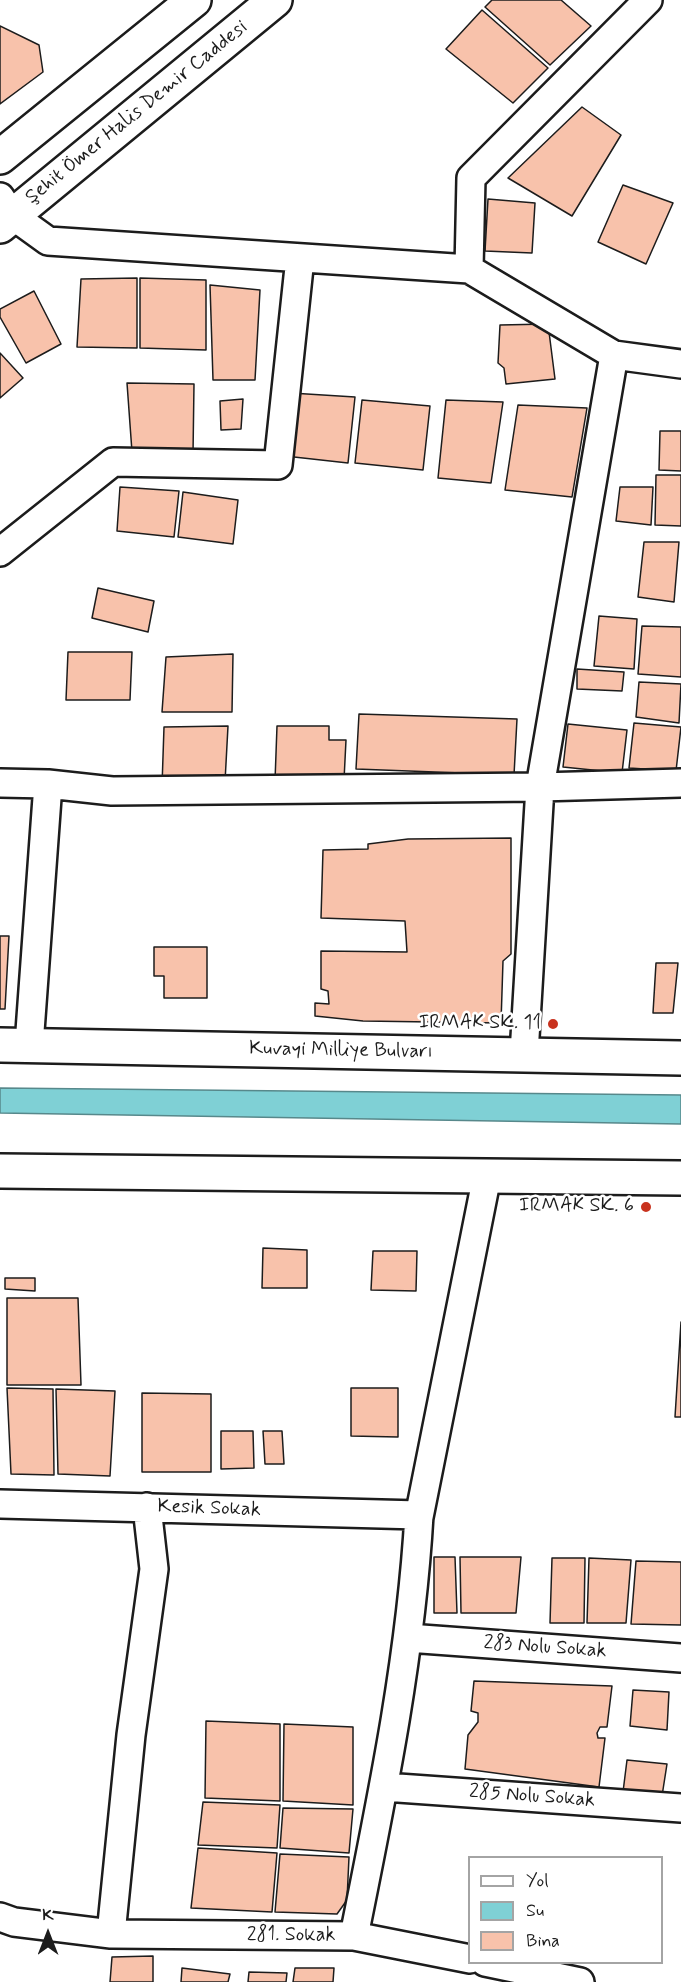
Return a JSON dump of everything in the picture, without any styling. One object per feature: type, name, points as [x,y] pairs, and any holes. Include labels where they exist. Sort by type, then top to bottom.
[{"type":"main road","points":[[0,157],[194,0]]},
{"type":"main road","name":"Şehit Ömer Halis Demir Caddesi","points":[[4,213],[275,0]]},
{"type":"main road","name":"Kuvayi Milliye Bulvarı","points":[[15,1045],[681,1058]]},
{"type":"main road","points":[[0,1171],[681,1178]]},
{"type":"street","points":[[469,269],[471,178],[648,0]]},
{"type":"street","points":[[4,213],[48,241],[469,269],[614,355],[681,364]]},
{"type":"street","points":[[0,552],[113,462],[278,465],[300,258]]},
{"type":"street","points":[[524,1054],[540,787],[614,355]]},
{"type":"street","points":[[0,783],[48,784],[112,792],[681,783]]},
{"type":"street","points":[[15,1045],[48,784]]},
{"type":"street","points":[[354,1936],[384,1787],[408,1638],[418,1519],[487,1176]]},
{"type":"street","name":"Kesik Sokak","points":[[0,1504],[418,1519]]},
{"type":"street","points":[[111,1934],[131,1735],[154,1569],[147,1508]]},
{"type":"street","name":"283 Nolu Sokak","points":[[408,1638],[681,1658]]},
{"type":"street","name":"285 Nolu Sokak","points":[[384,1787],[681,1808]]},
{"type":"street","name":"281. Sokak","points":[[0,1917],[14,1923],[111,1934],[354,1936],[468,1959]]},
{"type":"street","points":[[494,1964],[580,1982]]},
{"type":"water","points":[[0,1088],[681,1095],[681,1124],[0,1113]]},
{"type":"building","points":[[492,0],[561,0],[591,26],[550,65],[485,7]]},
{"type":"building","points":[[482,10],[548,68],[513,103],[446,49]]},
{"type":"building","points":[[0,26],[39,45],[43,72],[0,104]]},
{"type":"building","points":[[582,107],[621,135],[572,216],[508,178]]},
{"type":"building","points":[[623,185],[673,203],[646,264],[598,242]]},
{"type":"building","points":[[488,199],[535,203],[532,253],[485,251]]},
{"type":"building","points":[[137,278],[137,348],[77,347],[81,279]]},
{"type":"building","points":[[140,278],[206,280],[206,350],[140,348]]},
{"type":"building","points":[[210,285],[260,290],[255,380],[213,380]]},
{"type":"building","points":[[34,291],[61,344],[26,363],[0,317],[0,309]]},
{"type":"building","points":[[548,324],[555,379],[506,384],[504,368],[498,363],[500,325]]},
{"type":"building","points":[[0,353],[23,378],[0,398]]},
{"type":"building","points":[[127,383],[194,384],[193,454],[132,452]]},
{"type":"building","points":[[291,393],[355,397],[348,463],[285,456]]},
{"type":"building","points":[[243,399],[241,429],[221,430],[220,401]]},
{"type":"building","points":[[362,400],[430,406],[423,470],[355,463]]},
{"type":"building","points":[[446,400],[503,402],[491,483],[438,478]]},
{"type":"building","points":[[518,405],[587,408],[572,497],[505,490]]},
{"type":"building","points":[[660,431],[681,431],[681,471],[659,470]]},
{"type":"building","points":[[656,475],[681,475],[681,526],[655,525]]},
{"type":"building","points":[[120,487],[179,491],[174,537],[117,531]]},
{"type":"building","points":[[620,487],[653,487],[651,525],[616,521]]},
{"type":"building","points":[[183,492],[238,500],[233,544],[178,537]]},
{"type":"building","points":[[644,542],[679,542],[674,602],[638,597]]},
{"type":"building","points":[[98,588],[154,601],[148,632],[92,618]]},
{"type":"building","points":[[599,616],[637,619],[634,669],[594,666]]},
{"type":"building","points":[[642,626],[681,627],[681,677],[638,674]]},
{"type":"building","points":[[68,652],[132,652],[130,700],[66,700]]},
{"type":"building","points":[[233,654],[232,712],[162,712],[166,657]]},
{"type":"building","points":[[577,669],[624,672],[622,691],[577,689]]},
{"type":"building","points":[[639,682],[681,684],[679,723],[636,717]]},
{"type":"building","points":[[359,714],[517,719],[514,775],[356,769]]},
{"type":"building","points":[[634,723],[681,727],[676,771],[629,768]]},
{"type":"building","points":[[568,724],[627,730],[622,773],[563,767]]},
{"type":"building","points":[[228,726],[225,782],[162,786],[164,727]]},
{"type":"building","points":[[277,726],[329,726],[329,740],[346,740],[344,780],[275,781]]},
{"type":"building","points":[[511,838],[511,954],[503,961],[501,1023],[363,1021],[315,1016],[315,1003],[329,1004],[328,991],[321,989],[321,951],[407,952],[405,921],[321,918],[323,850],[368,849],[368,844],[408,839]]},
{"type":"building","points":[[0,936],[9,936],[5,1009],[0,1009]]},
{"type":"building","points":[[154,947],[207,947],[207,998],[164,998],[164,976],[154,976]]},
{"type":"building","points":[[656,963],[678,963],[673,1013],[653,1013]]},
{"type":"building","points":[[263,1248],[307,1250],[307,1288],[262,1288]]},
{"type":"building","points":[[373,1251],[417,1251],[416,1291],[371,1290]]},
{"type":"building","points":[[5,1278],[35,1278],[35,1291],[5,1289]]},
{"type":"building","points":[[7,1298],[78,1298],[81,1385],[7,1385]]},
{"type":"building","points":[[681,1322],[681,1417],[675,1417]]},
{"type":"building","points":[[7,1388],[53,1389],[54,1475],[11,1474]]},
{"type":"building","points":[[351,1388],[398,1388],[398,1437],[351,1436]]},
{"type":"building","points":[[56,1389],[115,1391],[110,1476],[58,1474]]},
{"type":"building","points":[[142,1393],[211,1394],[211,1472],[142,1472]]},
{"type":"building","points":[[221,1431],[253,1431],[254,1468],[221,1469]]},
{"type":"building","points":[[263,1431],[282,1431],[284,1464],[265,1464]]},
{"type":"building","points":[[434,1557],[455,1557],[457,1613],[434,1613]]},
{"type":"building","points":[[460,1557],[521,1557],[516,1613],[461,1613]]},
{"type":"building","points":[[552,1558],[585,1558],[584,1623],[550,1623]]},
{"type":"building","points":[[589,1558],[631,1560],[626,1623],[587,1623]]},
{"type":"building","points":[[636,1561],[681,1562],[681,1625],[631,1624]]},
{"type":"building","points":[[474,1681],[612,1686],[607,1727],[600,1727],[597,1733],[598,1738],[605,1738],[599,1787],[465,1769],[468,1735],[478,1722],[478,1713],[471,1711]]},
{"type":"building","points":[[633,1690],[669,1692],[667,1730],[630,1726]]},
{"type":"building","points":[[206,1721],[280,1724],[280,1801],[205,1798]]},
{"type":"building","points":[[284,1724],[353,1727],[353,1805],[283,1801]]},
{"type":"building","points":[[627,1760],[667,1764],[662,1796],[623,1792]]},
{"type":"building","points":[[203,1802],[280,1805],[277,1848],[198,1845]]},
{"type":"building","points":[[283,1808],[353,1809],[349,1853],[280,1848]]},
{"type":"building","points":[[198,1848],[277,1853],[272,1912],[191,1908]]},
{"type":"building","points":[[280,1854],[349,1857],[347,1900],[337,1914],[275,1912]]},
{"type":"building","points":[[153,1956],[153,1982],[110,1982],[112,1957]]},
{"type":"building","points":[[182,1968],[230,1974],[228,1982],[181,1982]]},
{"type":"building","points":[[295,1968],[334,1968],[333,1982],[293,1982]]},
{"type":"building","points":[[249,1972],[287,1973],[286,1982],[248,1982]]},
{"type":"place","name":"IRMAK SK. 11","points":[[553,1024]]},
{"type":"place","name":"IRMAK SK. 6","points":[[646,1207]]}]
